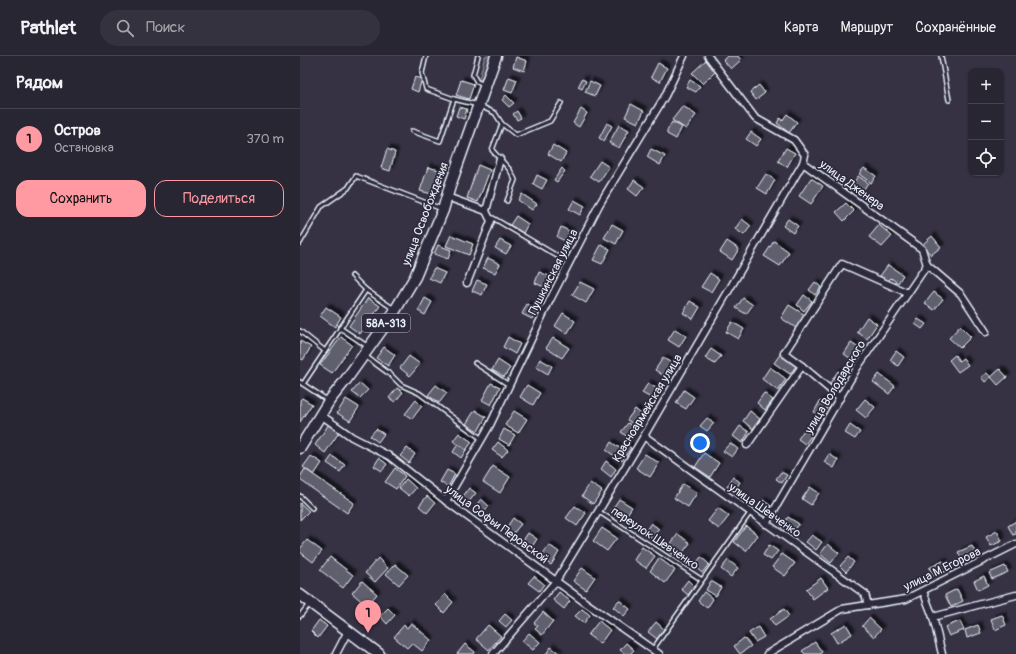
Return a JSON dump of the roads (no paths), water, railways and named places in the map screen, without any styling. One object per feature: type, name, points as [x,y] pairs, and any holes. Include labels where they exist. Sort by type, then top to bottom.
[{"type":"main road","name":"улица Освобождения","points":[[300,448],[330,401],[395,310],[415,277],[448,197],[478,105],[496,56]]},
{"type":"main road","points":[[300,595],[379,654]]},
{"type":"street","name":"Пушкинская улица","points":[[446,501],[490,425],[599,205],[665,96],[684,56]]},
{"type":"street","name":"улица Дженера","points":[[708,56],[755,118],[794,140],[804,155],[803,163],[922,249],[927,265],[961,294],[986,332]]},
{"type":"street","points":[[467,282],[491,221],[486,211],[500,158]]},
{"type":"street","name":"Красноармейская улица","points":[[493,654],[556,581],[644,436],[803,163]]},
{"type":"street","points":[[448,197],[486,211]]},
{"type":"street","points":[[840,398],[784,353],[842,264],[908,294]]},
{"type":"street","name":"улица Володарского","points":[[766,524],[858,368],[927,265]]},
{"type":"street","points":[[747,445],[802,366]]},
{"type":"street","name":"улица Софьи Перовской","points":[[321,415],[352,437],[389,456],[446,501],[659,654]]},
{"type":"street","name":"улица Шевченко","points":[[644,436],[865,594],[868,605]]},
{"type":"street","name":"улица М.Егорова","points":[[767,654],[842,609],[906,599],[1016,544]]},
{"type":"street","points":[[923,591],[933,617],[942,654]]},
{"type":"street","points":[[933,617],[1016,595]]},
{"type":"street","points":[[336,654],[348,631]]},
{"type":"lane","points":[[426,56],[422,72],[426,89],[454,99],[478,105],[495,113],[502,124],[516,135],[550,121],[561,103]]},
{"type":"lane","points":[[478,56],[473,75],[477,82],[485,86]]},
{"type":"lane","points":[[941,56],[950,100]]},
{"type":"lane","points":[[412,131],[440,141],[454,99]]},
{"type":"lane","points":[[502,124],[492,150],[510,170],[515,180],[507,201]]},
{"type":"lane","points":[[300,243],[321,207],[348,188],[356,176],[443,210]]},
{"type":"lane","points":[[489,217],[569,263]]},
{"type":"lane","points":[[352,276],[366,290],[395,310]]},
{"type":"lane","points":[[330,401],[301,383],[366,290]]},
{"type":"lane","points":[[340,328],[401,385],[418,393],[482,439]]},
{"type":"lane","points":[[300,331],[325,350]]},
{"type":"lane","points":[[474,364],[509,385]]},
{"type":"lane","points":[[300,496],[312,508]]},
{"type":"lane","name":"переулок Шевченко","points":[[598,511],[702,580]]},
{"type":"lane","points":[[653,649],[750,513]]},
{"type":"lane","points":[[300,616],[310,603]]},
{"type":"place","name":"Остров","points":[[368,633]]}]
